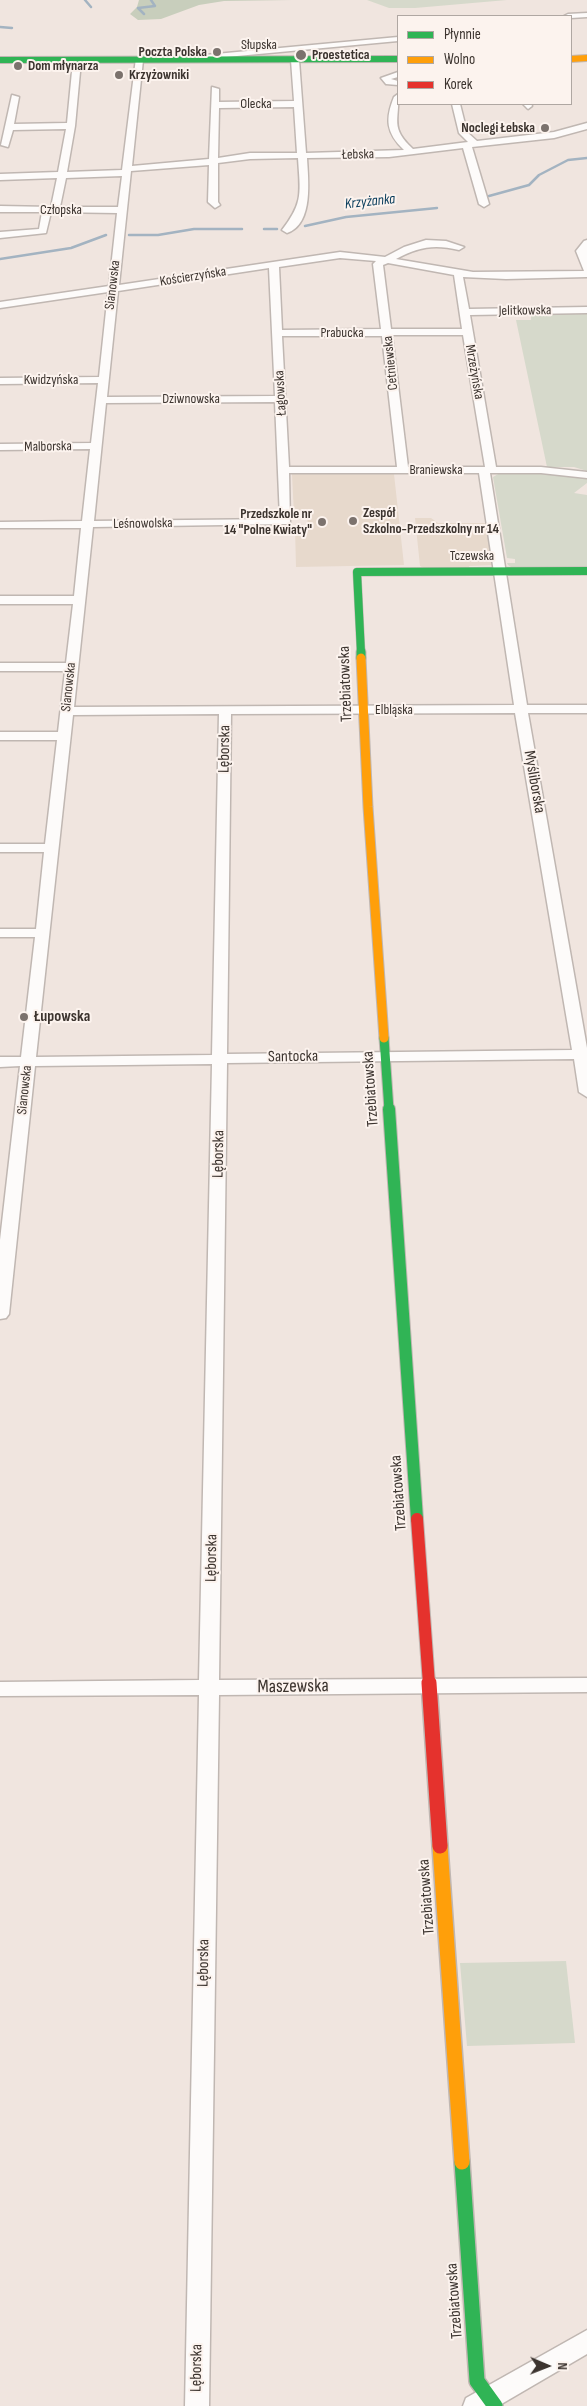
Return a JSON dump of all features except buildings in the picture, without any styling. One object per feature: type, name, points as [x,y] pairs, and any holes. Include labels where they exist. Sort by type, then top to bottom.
[{"type":"street","points":[[572,16],[587,15]]},
{"type":"street","points":[[192,60],[196,57],[397,39]]},
{"type":"street","points":[[572,59],[587,58]]},
{"type":"street","name":"Słupska","points":[[0,60],[397,59]]},
{"type":"street","points":[[0,234],[43,231],[62,175],[71,126],[77,60]]},
{"type":"street","name":"Sianowska","points":[[0,1314],[80,600],[112,288],[139,60]]},
{"type":"street","points":[[287,230],[298,217],[304,200],[295,60]]},
{"type":"street","points":[[215,89],[213,160],[213,202],[215,205]]},
{"type":"street","points":[[5,145],[15,98]]},
{"type":"street","points":[[397,99],[390,114],[394,136],[411,151]]},
{"type":"street","name":"Olecka","points":[[214,104],[299,104]]},
{"type":"street","points":[[456,105],[463,133],[470,145],[468,148],[484,204]]},
{"type":"street","points":[[10,126],[71,126]]},
{"type":"street","name":"Łebska","points":[[0,176],[126,171],[190,165],[213,160],[250,156],[358,155],[411,151],[554,135],[587,126]]},
{"type":"street","name":"Człopska","points":[[0,209],[122,210]]},
{"type":"street","points":[[385,260],[407,247],[432,243],[447,243],[459,247]]},
{"type":"street","points":[[587,243],[582,251],[587,269]]},
{"type":"street","name":"Kościerzyńska","points":[[0,305],[340,255],[367,256],[458,273],[500,275],[587,274]]},
{"type":"street","name":"Cetniewska","points":[[385,260],[378,264],[388,332],[403,470]]},
{"type":"street","name":"Łagowska","points":[[274,265],[286,522]]},
{"type":"street","name":"Mrzeżyńska","points":[[458,273],[488,470]]},
{"type":"street","name":"Jelitkowska","points":[[463,312],[587,310]]},
{"type":"street","name":"Prabucka","points":[[278,333],[467,332]]},
{"type":"street","name":"Kwidzyńska","points":[[0,381],[103,380]]},
{"type":"street","name":"Dziwnowska","points":[[101,400],[281,399]]},
{"type":"street","name":"Malborska","points":[[0,447],[96,446]]},
{"type":"street","name":"Braniewska","points":[[284,470],[549,471],[587,475]]},
{"type":"street","name":"Myśliborska","points":[[488,470],[500,571],[521,710],[584,1055],[587,1092]]},
{"type":"street","name":"Leśnowolska","points":[[0,525],[286,522]]},
{"type":"street","name":"Tczewska","points":[[357,572],[587,571]]},
{"type":"street","name":"Trzebiatowska","points":[[357,572],[363,710],[385,1056],[428,1686],[477,2380],[486,2403]]},
{"type":"street","points":[[0,600],[80,600]]},
{"type":"street","points":[[0,667],[71,667]]},
{"type":"street","name":"Elbląska","points":[[67,712],[202,707],[225,711],[587,709]]},
{"type":"street","name":"Lęborska","points":[[197,2406],[225,711]]},
{"type":"street","points":[[0,736],[64,736]]},
{"type":"street","points":[[0,848],[52,848]]},
{"type":"street","points":[[0,933],[42,933]]},
{"type":"street","name":"Santocka","points":[[0,1062],[584,1055]]},
{"type":"street","name":"Maszewska","points":[[0,1689],[587,1685]]},
{"type":"street","points":[[486,2403],[587,2341]]},
{"type":"shaded area","points":[[367,0],[507,0],[415,8],[389,8]]},
{"type":"shaded area","points":[[587,313],[587,471],[574,467],[547,467],[516,320],[531,320],[531,314]]},
{"type":"shaded area","points":[[500,473],[554,474],[587,479],[587,483],[574,493],[587,495],[587,569],[511,567],[508,565],[507,563],[515,563],[515,559],[507,558],[493,477]]},
{"type":"shaded area","name":"Zespół Szkolno-Przedszkolny nr 14","points":[[292,474],[394,474],[404,565],[296,567],[295,528],[308,527],[307,515],[294,515]]},
{"type":"shaded area","points":[[415,518],[431,518],[438,523],[488,523],[494,565],[469,566],[470,569],[426,569],[420,566]]},
{"type":"shaded area","points":[[566,1961],[575,2043],[467,2046],[460,1963]]},
{"type":"green space","points":[[139,0],[292,0],[224,1],[199,5],[161,19],[138,20],[130,14],[137,7]]},
{"type":"waterway","points":[[85,0],[91,7]]},
{"type":"waterway","points":[[144,14],[138,8],[155,6],[151,0]]},
{"type":"waterway","points":[[0,27],[12,28]]},
{"type":"waterway","name":"Krzyżanka","points":[[489,196],[529,185],[539,175],[568,160],[587,158]]},
{"type":"waterway","name":"Krzyżanka","points":[[305,226],[346,217],[437,208]]},
{"type":"waterway","name":"Krzyżanka","points":[[129,235],[158,235],[194,229],[242,229]]},
{"type":"waterway","name":"Krzyżanka","points":[[264,229],[277,229]]},
{"type":"waterway","name":"Krzyżanka","points":[[0,259],[71,248],[106,235]]},
{"type":"traffic: fast","points":[[0,60],[397,59]]},
{"type":"traffic: fast","points":[[361,658],[357,572],[587,571]]},
{"type":"traffic: fast","points":[[384,1038],[417,1519]]},
{"type":"traffic: fast","points":[[462,2162],[477,2381],[495,2406]]},
{"type":"traffic: slow","points":[[572,59],[587,58]]},
{"type":"traffic: slow","points":[[361,658],[368,807],[384,1038]]},
{"type":"traffic: slow","points":[[440,1846],[462,2162]]},
{"type":"traffic: jam","points":[[417,1519],[440,1846]]},
{"type":"place","name":"Poczta Polska","points":[[217,52]]},
{"type":"place","name":"Proestetica","points":[[301,55]]},
{"type":"place","name":"Dom młynarza","points":[[18,66]]},
{"type":"place","name":"Krzyżowniki","points":[[119,75]]},
{"type":"place","name":"Noclegi Łebska","points":[[545,128]]},
{"type":"place","name":"Zespół Szkolno-Przedszkolny nr 14","points":[[353,521]]},
{"type":"place","name":"Przedszkole nr 14 \"Polne Kwiaty\"","points":[[322,522]]},
{"type":"place","name":"Łupowska","points":[[24,1017]]}]
